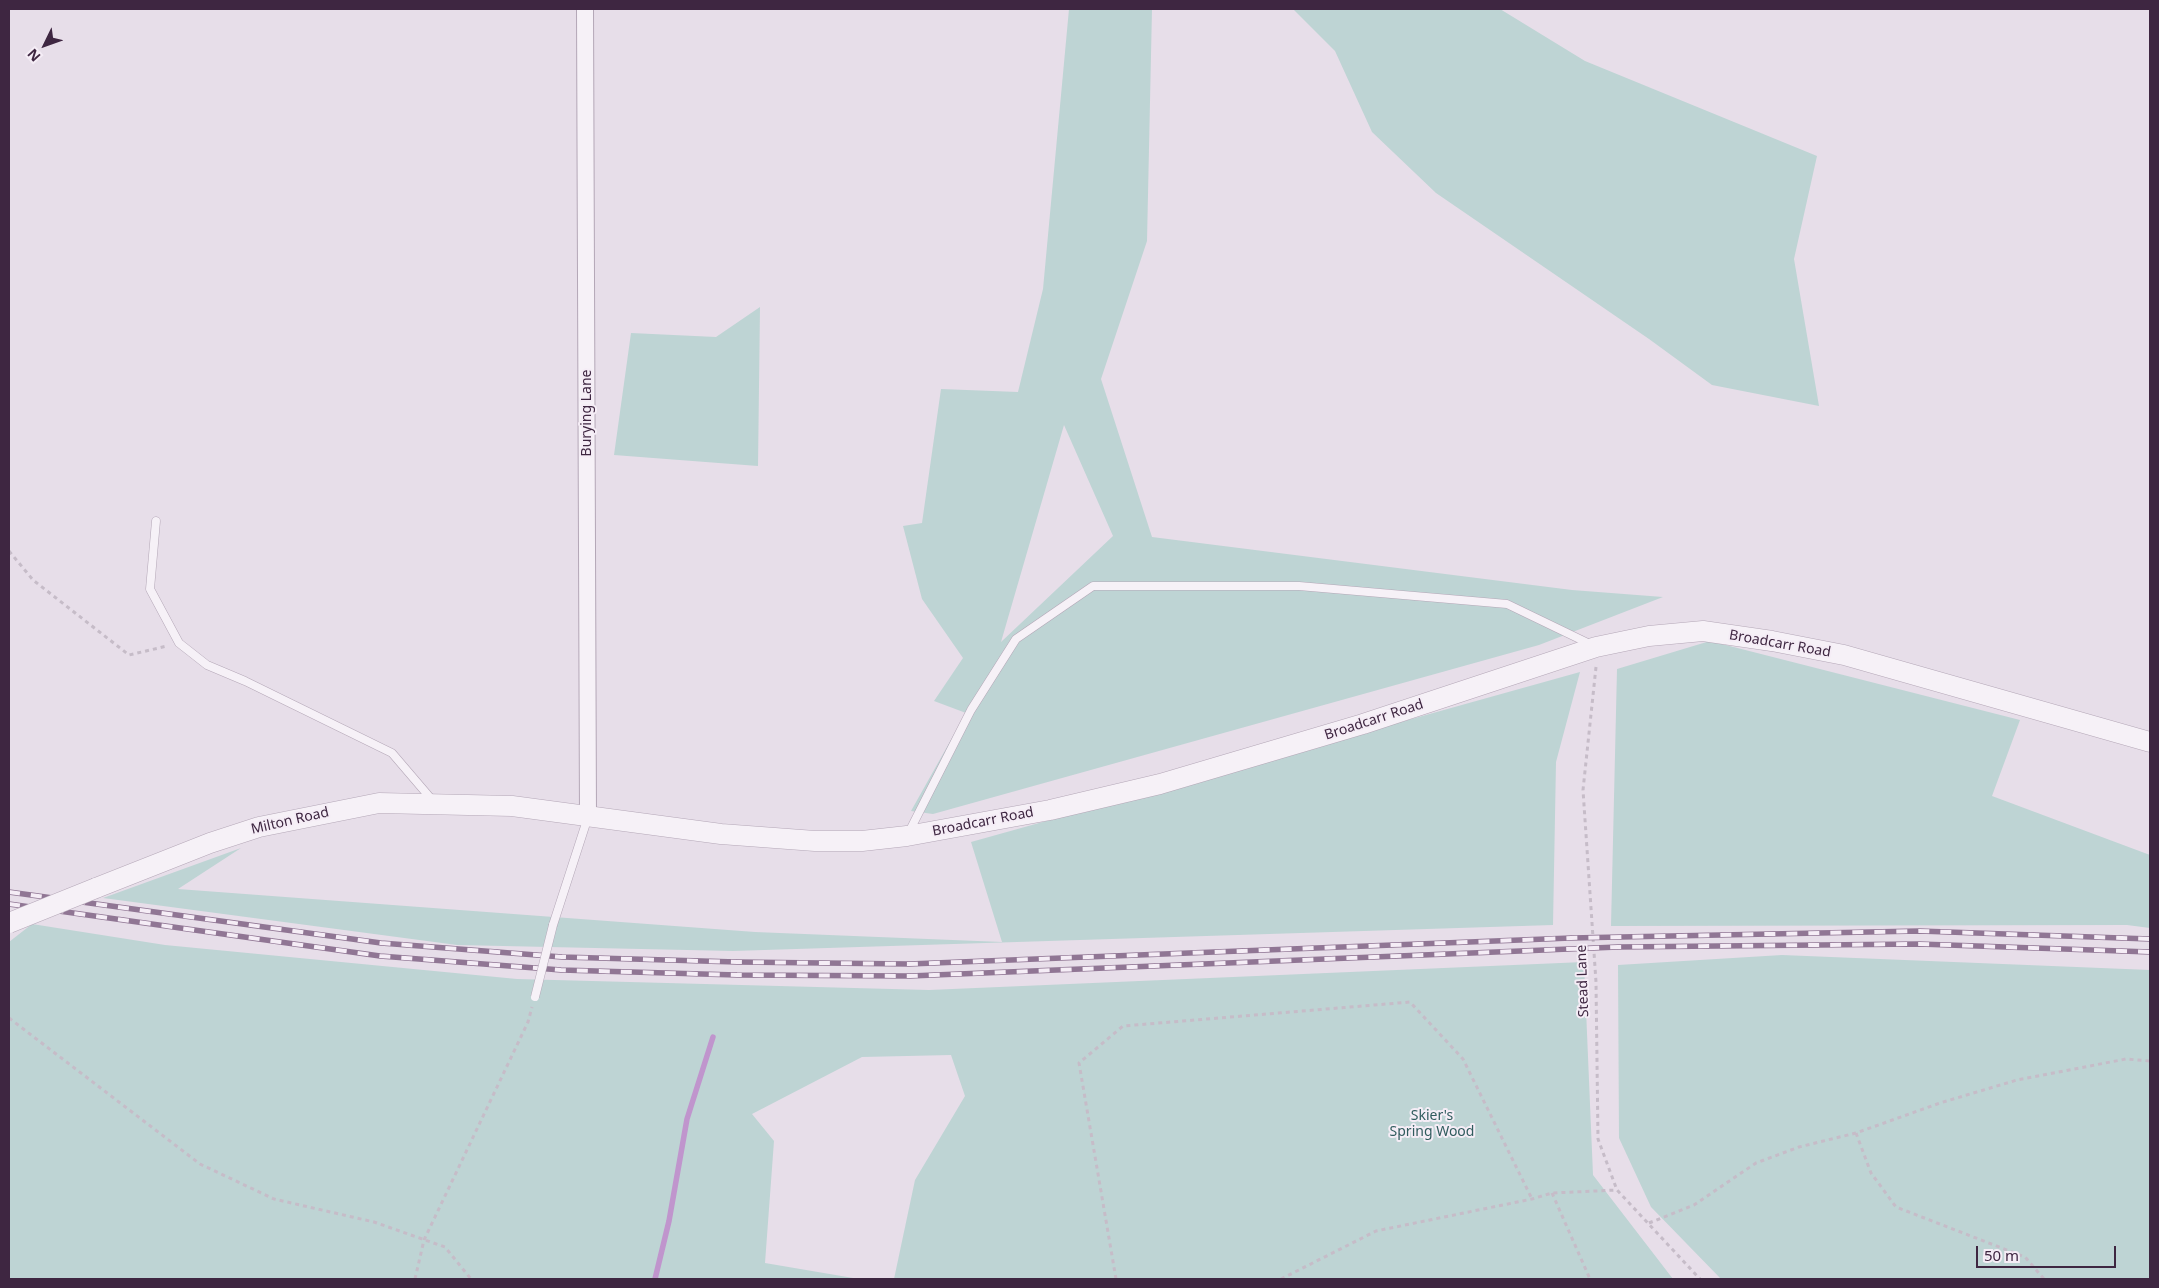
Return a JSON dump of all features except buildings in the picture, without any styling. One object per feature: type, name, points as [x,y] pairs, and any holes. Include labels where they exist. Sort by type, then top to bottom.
[{"type":"street","name":"Burying Lane","points":[[585,9],[588,816]]},
{"type":"street","name":"Broadcarr Road","points":[[588,816],[721,834],[815,842],[862,841],[907,836],[1050,810],[1160,784],[1363,724],[1596,647],[1649,636],[1703,631],[1772,641],[1844,655],[2150,742]]},
{"type":"street","name":"Milton Road","points":[[9,922],[210,843],[259,827],[311,815],[379,803],[435,803],[512,806],[588,816]]},
{"type":"lane","points":[[156,521],[150,589],[179,643],[207,665],[245,681],[392,753],[435,803]]},
{"type":"lane","points":[[907,836],[971,710],[1016,639],[1094,586],[1299,586],[1507,604],[1596,647]]},
{"type":"lane","points":[[535,997],[553,925],[588,816]]},
{"type":"path","points":[[9,551],[32,580],[129,656],[179,643]]},
{"type":"path","name":"Stead Lane","points":[[1596,647],[1597,660],[1583,790],[1596,982],[1598,1139],[1617,1190],[1700,1279]]},
{"type":"path","points":[[415,1279],[424,1240],[528,1022],[535,997]]},
{"type":"path","points":[[1116,1279],[1079,1063],[1123,1026],[1410,1002],[1463,1059],[1532,1199]]},
{"type":"path","points":[[9,1018],[200,1164],[274,1199],[374,1222],[445,1247],[471,1279]]},
{"type":"path","points":[[1649,1223],[1694,1205],[1756,1163],[1799,1147],[1856,1133],[1940,1103],[2016,1080],[2126,1059],[2150,1062]]},
{"type":"path","points":[[1856,1133],[1871,1173],[1896,1207],[2024,1257],[2044,1279]]},
{"type":"path","points":[[1282,1279],[1376,1231],[1532,1199],[1552,1193],[1617,1190]]},
{"type":"path","points":[[1552,1193],[1590,1279]]},
{"type":"green space","points":[[1069,9],[1152,9],[1147,241],[1101,379],[1152,537],[1572,590],[1663,597],[1539,645],[933,814],[911,811],[966,713],[934,701],[963,658],[922,599],[903,526],[922,523],[941,389],[1018,392],[1043,289]],"holes":[[[1064,425],[1113,536],[1001,642]]]},
{"type":"green space","points":[[1293,9],[1500,9],[1585,61],[1817,156],[1794,259],[1819,406],[1712,385],[1649,339],[1436,193],[1372,132],[1335,51]]},
{"type":"green space","points":[[760,307],[758,466],[614,455],[631,333],[716,337]]},
{"type":"green space","points":[[1710,641],[2020,720],[1992,796],[2150,855],[2150,928],[2127,925],[1611,926],[1617,669]]},
{"type":"green space","points":[[1580,672],[1556,762],[1553,925],[733,951],[457,945],[103,898],[241,848],[178,889],[755,932],[1002,942],[971,842]]},
{"type":"green space","name":"Skier's Spring Wood","points":[[32,924],[165,945],[517,979],[929,990],[1584,962],[1593,1175],[1673,1279],[894,1279],[915,1180],[965,1096],[951,1055],[862,1057],[752,1114],[774,1141],[765,1263],[859,1279],[9,1279],[9,942]]},
{"type":"green space","points":[[1782,955],[2150,970],[2150,1279],[1721,1279],[1651,1207],[1619,1138],[1618,965]]},
{"type":"waterway","points":[[655,1279],[669,1221],[687,1119],[713,1037]]},
{"type":"railway","points":[[9,892],[381,943],[562,957],[737,962],[909,964],[1571,938],[1919,931],[2150,939]]},
{"type":"railway","points":[[9,904],[380,956],[561,970],[737,975],[910,976],[1618,947],[1919,944],[2150,952]]}]
